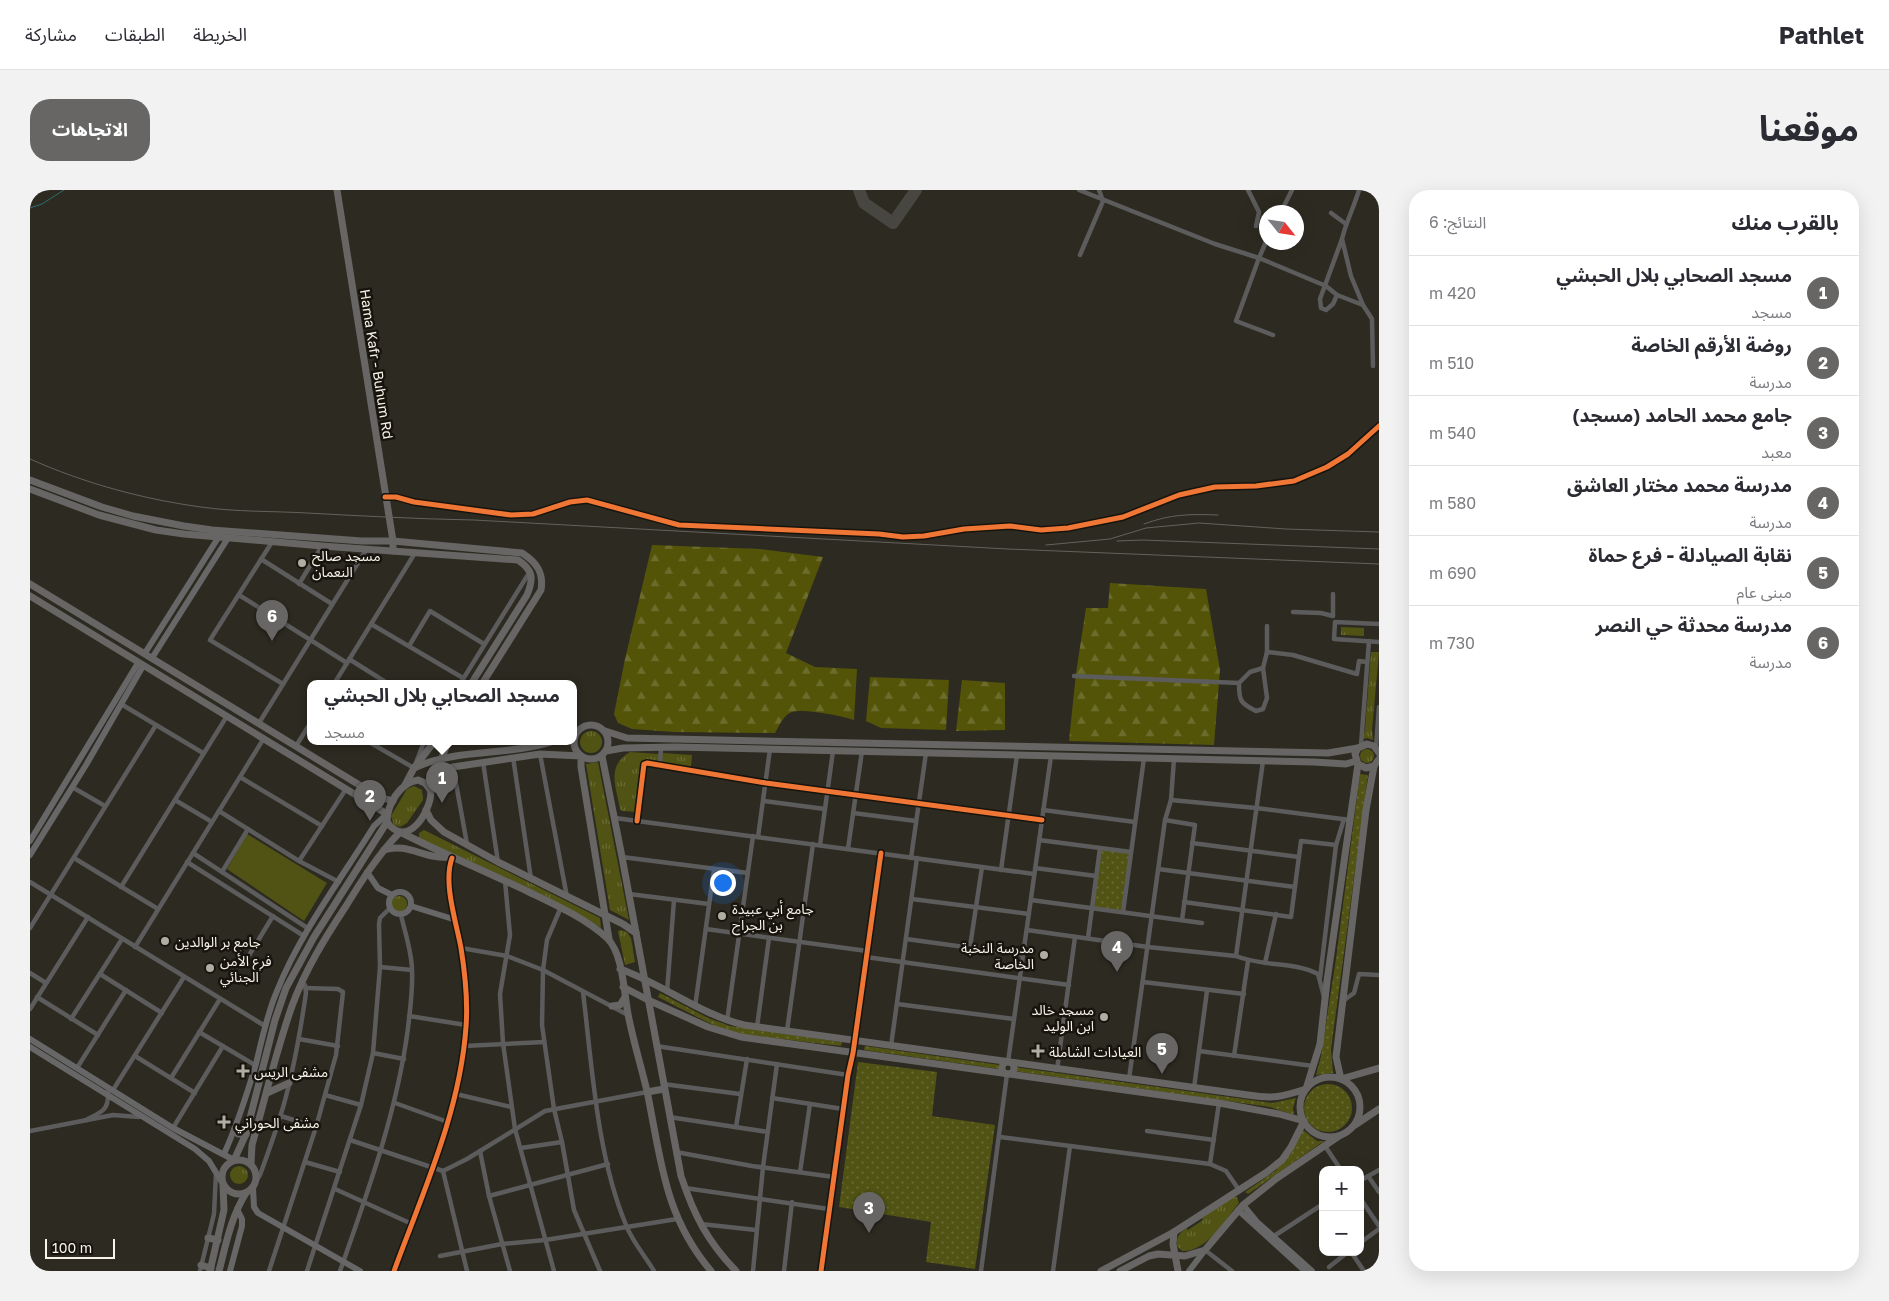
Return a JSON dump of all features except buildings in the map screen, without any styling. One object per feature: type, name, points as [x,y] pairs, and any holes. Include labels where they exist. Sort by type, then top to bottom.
[{"type":"main road","name":"Hama Kafr - Buhum Rd","points":[[337,190],[393,541],[393,551]]},
{"type":"main road","points":[[30,480],[102,507],[218,538],[272,542],[296,540],[393,541],[522,553],[533,560],[541,572],[540,590],[484,680]]},
{"type":"main road","points":[[30,489],[99,515],[156,530],[212,530],[296,540],[322,546],[518,560],[527,566],[532,583],[473,680]]},
{"type":"main road","points":[[145,653],[218,538]]},
{"type":"main road","points":[[152,658],[228,538]]},
{"type":"main road","points":[[30,584],[379,797],[392,801]]},
{"type":"main road","points":[[30,596],[346,789],[387,818],[390,827],[400,833],[561,907],[609,939]]},
{"type":"main road","points":[[30,855],[121,704],[141,665]]},
{"type":"main road","points":[[30,841],[141,665]]},
{"type":"main road","points":[[577,732],[580,728],[590,724],[627,738],[1328,753],[1371,744],[1378,751]]},
{"type":"main road","points":[[605,731],[608,741],[604,754],[676,1152],[692,1209],[711,1243],[736,1271]]},
{"type":"main road","points":[[201,1268],[210,1269],[224,1210],[222,1178],[224,1167],[234,1160],[246,1134],[275,1020],[286,988],[314,937],[387,818],[392,801],[432,745]]},
{"type":"main road","points":[[444,769],[440,758],[446,745]]},
{"type":"main road","points":[[414,768],[440,758],[532,745]]},
{"type":"main road","points":[[574,745],[581,756],[581,767],[609,939],[614,948],[620,969],[628,1015],[666,1186],[676,1219],[687,1239],[711,1271]]},
{"type":"main road","points":[[251,1164],[252,1145],[291,1008],[302,980],[329,932],[381,851],[400,833],[407,832],[414,827],[426,810],[431,797],[431,791],[438,776],[444,769],[540,754],[581,756],[591,759],[623,748],[661,747],[1357,763],[1366,768],[1374,766]]},
{"type":"main road","points":[[1339,1136],[1318,1135],[1310,1130],[1304,1121],[1300,1105],[1320,1044],[1347,820],[1356,778],[1357,763],[1355,754],[1359,747]]},
{"type":"main road","points":[[1341,1079],[1336,1057],[1342,1002],[1366,810],[1374,766],[1379,760]]},
{"type":"main road","points":[[1346,764],[1356,778]]},
{"type":"main road","points":[[404,785],[418,780],[425,783],[431,791]]},
{"type":"main road","points":[[426,810],[431,820],[437,826],[466,844],[636,933]]},
{"type":"main road","points":[[224,1154],[235,1129],[265,1026],[280,984],[304,936],[374,826],[387,818]]},
{"type":"main road","points":[[381,851],[402,847],[436,857],[451,857]]},
{"type":"main road","points":[[367,872],[378,888],[392,895]]},
{"type":"main road","points":[[399,892],[406,893],[410,898],[411,906],[408,912],[402,915],[394,913],[390,908],[389,901],[392,895],[399,892]]},
{"type":"main road","points":[[411,906],[456,920]]},
{"type":"main road","points":[[620,969],[727,1021],[757,1027],[1270,1098],[1306,1089],[1313,1082],[1322,1078],[1331,1077],[1349,1083],[1359,1098],[1359,1117],[1354,1125],[1348,1132],[1339,1136],[1277,1178],[1240,1207],[1189,1271]]},
{"type":"main road","points":[[624,990],[708,1027],[740,1037],[1219,1103],[1279,1114],[1304,1121]]},
{"type":"main road","points":[[612,1006],[620,1005],[624,990]]},
{"type":"main road","points":[[30,1039],[173,1128],[234,1160],[243,1160],[251,1164],[256,1172],[253,1203],[255,1210],[360,1271]]},
{"type":"main road","points":[[30,1048],[195,1149],[205,1156],[226,1189],[235,1194],[246,1193]]},
{"type":"main road","points":[[1007,1074],[1003,1072],[1002,1067],[1004,1063],[1008,1062]]},
{"type":"main road","points":[[1341,1079],[1379,1068]]},
{"type":"main road","points":[[267,1093],[289,1083]]},
{"type":"main road","points":[[646,1092],[664,1087]]},
{"type":"main road","points":[[1354,1125],[1379,1109]]},
{"type":"main road","points":[[1100,1271],[1174,1232],[1240,1190],[1282,1160],[1304,1121]]},
{"type":"main road","points":[[235,1129],[240,1135],[246,1134]]},
{"type":"main road","points":[[219,1271],[237,1209],[246,1193],[254,1185]]},
{"type":"main road","points":[[1240,1207],[1312,1271]]},
{"type":"main road","points":[[1240,1207],[1303,1270]]},
{"type":"main road","points":[[230,1271],[242,1226],[242,1220],[237,1209]]},
{"type":"main road","points":[[1174,1232],[1173,1244],[1178,1271]]},
{"type":"main road","points":[[208,1238],[218,1240]]},
{"type":"main road","points":[[1125,1270],[1149,1256],[1158,1254],[1176,1256],[1194,1254],[1205,1250]]},
{"type":"street","points":[[1079,190],[1215,244],[1259,258],[1326,286],[1337,295],[1363,305]]},
{"type":"street","points":[[1080,255],[1103,201],[1099,190]]},
{"type":"street","points":[[1248,190],[1259,212],[1256,226]]},
{"type":"street","points":[[1284,205],[1292,190]]},
{"type":"street","points":[[1337,295],[1326,310],[1321,308],[1320,300],[1359,190]]},
{"type":"street","points":[[1331,212],[1346,224]]},
{"type":"street","points":[[1342,239],[1351,276],[1363,305],[1372,319],[1373,366]]},
{"type":"street","points":[[1262,250],[1236,321],[1273,335]]},
{"type":"street","points":[[385,497],[396,497],[414,502],[511,515],[533,514],[570,502],[587,500],[679,525],[879,534],[903,537],[924,536],[964,529],[1010,526],[1041,530],[1068,528],[1124,517],[1179,495],[1215,487],[1256,486],[1294,481],[1327,467],[1348,454],[1379,426]]},
{"type":"street","points":[[272,542],[210,640],[283,684]]},
{"type":"street","points":[[299,584],[322,546]]},
{"type":"street","points":[[259,723],[366,550]]},
{"type":"street","points":[[336,680],[415,553]]},
{"type":"street","points":[[261,560],[332,604]]},
{"type":"street","points":[[371,624],[463,678],[530,571]]},
{"type":"street","points":[[1333,594],[1334,639],[1379,642]]},
{"type":"street","points":[[239,595],[310,640],[382,680]]},
{"type":"street","points":[[409,646],[430,611],[484,644]]},
{"type":"street","points":[[1293,612],[1321,613],[1333,616]]},
{"type":"street","points":[[1335,622],[1379,624]]},
{"type":"street","points":[[1263,668],[1250,672],[1239,683],[1239,698],[1244,705],[1256,711],[1263,709],[1267,698],[1263,668],[1267,652],[1267,626]]},
{"type":"street","points":[[1359,747],[1369,641]]},
{"type":"street","points":[[1267,652],[1293,655],[1357,674],[1359,661],[1367,662]]},
{"type":"street","points":[[1074,676],[1239,683]]},
{"type":"street","points":[[121,704],[203,753]]},
{"type":"street","points":[[1378,751],[1379,707]]},
{"type":"street","points":[[121,887],[227,716]]},
{"type":"street","points":[[30,928],[156,725]]},
{"type":"street","points":[[296,746],[307,728]]},
{"type":"street","points":[[135,946],[264,738]]},
{"type":"street","points":[[374,745],[414,768],[423,745]]},
{"type":"street","points":[[660,765],[661,747]]},
{"type":"street","points":[[758,837],[770,749]]},
{"type":"street","points":[[820,845],[833,751]]},
{"type":"street","points":[[848,849],[862,752]]},
{"type":"street","points":[[911,858],[926,753]]},
{"type":"street","points":[[540,754],[567,897]]},
{"type":"street","points":[[1001,870],[1017,755]]},
{"type":"street","points":[[1008,1062],[1051,756]]},
{"type":"street","points":[[512,758],[531,879]]},
{"type":"street","points":[[1123,912],[1144,758]]},
{"type":"street","points":[[1129,1079],[1165,820],[1171,800],[1174,759]]},
{"type":"street","points":[[1236,956],[1263,761]]},
{"type":"street","points":[[483,762],[498,862]]},
{"type":"street","points":[[638,821],[644,764],[766,783],[1042,820]]},
{"type":"street","points":[[453,767],[466,844]]},
{"type":"street","points":[[240,777],[322,826]]},
{"type":"street","points":[[72,787],[106,806]]},
{"type":"street","points":[[299,861],[346,789]]},
{"type":"street","points":[[175,800],[212,822]]},
{"type":"street","points":[[764,800],[825,809]]},
{"type":"street","points":[[1171,800],[1256,808],[1347,820],[1336,845],[1320,981]]},
{"type":"street","points":[[1043,810],[1135,822]]},
{"type":"street","points":[[219,811],[299,861],[339,882]]},
{"type":"street","points":[[853,813],[916,821]]},
{"type":"street","points":[[615,818],[1034,874]]},
{"type":"street","points":[[1165,820],[1195,824],[1182,920]]},
{"type":"street","points":[[222,872],[248,829]]},
{"type":"street","points":[[727,1021],[753,836]]},
{"type":"street","points":[[1039,840],[1131,852]]},
{"type":"street","points":[[1184,902],[1291,917],[1302,841],[1336,845]]},
{"type":"street","points":[[1192,843],[1299,857]]},
{"type":"street","points":[[787,1031],[813,844]]},
{"type":"street","points":[[1088,938],[1100,848]]},
{"type":"street","points":[[193,852],[309,928]]},
{"type":"street","points":[[821,1271],[881,854]]},
{"type":"street","points":[[394,1271],[448,1122],[456,1094],[464,1046],[466,1026],[465,981],[448,876],[451,857]]},
{"type":"street","points":[[622,857],[748,873]]},
{"type":"street","points":[[74,858],[158,909]]},
{"type":"street","points":[[892,1046],[917,858]]},
{"type":"street","points":[[188,862],[304,936]]},
{"type":"street","points":[[970,948],[982,867]]},
{"type":"street","points":[[1035,868],[1096,876]]},
{"type":"street","points":[[695,1007],[714,869]]},
{"type":"street","points":[[1158,869],[1295,887]]},
{"type":"street","points":[[506,881],[510,935],[500,994],[502,1044],[515,1129],[554,1271]]},
{"type":"street","points":[[30,882],[265,1026]]},
{"type":"street","points":[[629,894],[709,904]]},
{"type":"street","points":[[912,899],[1029,914]]},
{"type":"street","points":[[667,992],[674,900]]},
{"type":"street","points":[[1031,900],[1202,923]]},
{"type":"street","points":[[561,907],[547,940],[543,970],[542,1025],[554,1109],[574,1210],[600,1271]]},
{"type":"street","points":[[307,1271],[361,1105],[373,1053],[380,967],[379,924],[380,918],[390,908]]},
{"type":"street","points":[[1265,963],[1276,914]]},
{"type":"street","points":[[340,1271],[381,1151],[395,1103],[404,1059],[412,970],[402,915]]},
{"type":"street","points":[[248,957],[273,916]]},
{"type":"street","points":[[30,1009],[88,917]]},
{"type":"street","points":[[706,929],[867,951]]},
{"type":"street","points":[[1027,930],[1148,947],[1236,956],[1248,960],[1307,969],[1318,974],[1325,1004]]},
{"type":"street","points":[[1057,1070],[1075,936]]},
{"type":"street","points":[[757,1027],[770,938]]},
{"type":"street","points":[[71,1019],[122,939]]},
{"type":"street","points":[[906,939],[1023,954]]},
{"type":"street","points":[[461,948],[507,956],[543,970],[628,1015]]},
{"type":"street","points":[[866,957],[1069,985]]},
{"type":"street","points":[[1234,1056],[1248,960]]},
{"type":"street","points":[[380,967],[412,970]]},
{"type":"street","points":[[30,973],[46,983]]},
{"type":"street","points":[[100,974],[162,1013]]},
{"type":"street","points":[[1342,1002],[1354,993],[1358,974],[1379,975]]},
{"type":"street","points":[[86,1120],[105,1109],[109,1090],[113,1090],[184,977]]},
{"type":"street","points":[[254,1185],[260,1175],[281,1116],[289,1083],[299,1039],[306,988],[302,980]]},
{"type":"street","points":[[1143,982],[1244,994]]},
{"type":"street","points":[[270,1271],[316,1127],[338,1046],[344,992],[338,989],[306,988]]},
{"type":"street","points":[[77,1068],[126,990]]},
{"type":"street","points":[[1194,1088],[1208,991]]},
{"type":"street","points":[[583,992],[601,1136],[608,1164],[626,1227],[654,1271]]},
{"type":"street","points":[[37,997],[98,1035]]},
{"type":"street","points":[[171,1078],[220,999]]},
{"type":"street","points":[[897,1004],[1014,1019]]},
{"type":"street","points":[[409,1016],[466,1026]]},
{"type":"street","points":[[199,1032],[255,1065]]},
{"type":"street","points":[[299,1039],[338,1046]]},
{"type":"street","points":[[464,1046],[544,1042]]},
{"type":"street","points":[[173,1128],[223,1046]]},
{"type":"street","points":[[656,1046],[848,1075]]},
{"type":"street","points":[[1199,1051],[1313,1066]]},
{"type":"street","points":[[373,1053],[404,1059]]},
{"type":"street","points":[[135,1056],[195,1093]]},
{"type":"street","points":[[736,1127],[747,1059]]},
{"type":"street","points":[[753,1271],[763,1167],[777,1064]]},
{"type":"street","points":[[981,1271],[1007,1074]]},
{"type":"street","points":[[664,1087],[740,1094]]},
{"type":"street","points":[[350,1140],[432,1169],[443,1171],[480,1151],[544,1111],[646,1092]]},
{"type":"street","points":[[456,1094],[511,1107]]},
{"type":"street","points":[[325,1095],[361,1105]]},
{"type":"street","points":[[772,1098],[843,1109]]},
{"type":"street","points":[[395,1103],[448,1122]]},
{"type":"street","points":[[1210,1164],[1219,1103]]},
{"type":"street","points":[[800,1172],[810,1104]]},
{"type":"street","points":[[30,1131],[119,1115],[143,1117]]},
{"type":"street","points":[[281,1116],[316,1127]]},
{"type":"street","points":[[669,1117],[768,1132]]},
{"type":"street","points":[[1147,1131],[1214,1140]]},
{"type":"street","points":[[1000,1137],[1210,1164],[1226,1171],[1240,1190]]},
{"type":"street","points":[[521,1148],[562,1142]]},
{"type":"street","points":[[1053,1271],[1070,1146]]},
{"type":"street","points":[[1325,1146],[1338,1166]]},
{"type":"street","points":[[480,1151],[488,1196],[510,1271]]},
{"type":"street","points":[[676,1152],[834,1177]]},
{"type":"street","points":[[305,1162],[340,1172]]},
{"type":"street","points":[[488,1196],[608,1164]]},
{"type":"street","points":[[1364,1178],[1379,1170]]},
{"type":"street","points":[[201,1268],[214,1214],[216,1171]]},
{"type":"street","points":[[443,1171],[461,1252],[468,1271]]},
{"type":"street","points":[[1368,1176],[1379,1192]]},
{"type":"street","points":[[685,1188],[829,1208]]},
{"type":"street","points":[[335,1189],[412,1224]]},
{"type":"street","points":[[784,1271],[792,1202]]},
{"type":"street","points":[[1364,1204],[1379,1227],[1364,1240]]},
{"type":"street","points":[[1274,1236],[1319,1206]]},
{"type":"street","points":[[440,1256],[502,1244],[545,1240],[676,1219]]},
{"type":"street","points":[[700,1224],[756,1230]]},
{"type":"street","points":[[1205,1250],[1232,1271]]},
{"type":"street","points":[[1329,1267],[1344,1256]]},
{"type":"street","points":[[1353,1256],[1364,1271]]},
{"type":"street","points":[[1369,1271],[1379,1264]]},
{"type":"green space","points":[[652,545],[760,549],[823,557],[786,653],[815,667],[857,669],[854,720],[823,713],[797,711],[787,715],[775,733],[674,732],[632,729],[618,723],[614,714]]},
{"type":"green space","points":[[1110,583],[1206,589],[1220,670],[1214,745],[1069,741],[1076,673],[1086,608],[1108,608]]},
{"type":"green space","points":[[1341,627],[1364,628],[1364,636],[1341,635]]},
{"type":"green space","points":[[1371,652],[1379,652],[1372,730],[1373,740],[1363,739]]},
{"type":"green space","points":[[870,677],[949,680],[946,730],[881,728],[866,721]]},
{"type":"green space","points":[[962,680],[1005,683],[1005,730],[956,731]]},
{"type":"green space","points":[[591,731],[599,734],[602,742],[599,750],[591,753],[583,750],[580,742],[583,734]]},
{"type":"green space","points":[[1364,749],[1370,749],[1374,756],[1370,763],[1364,763],[1360,759],[1360,753]]},
{"type":"green space","points":[[630,752],[659,754],[659,763],[644,760],[638,812],[622,811],[620,809],[615,785],[615,770],[623,758]]},
{"type":"green space","points":[[662,753],[692,755],[691,767],[662,763]]},
{"type":"green space","points":[[598,762],[629,920],[610,910],[586,764]]},
{"type":"green space","points":[[1360,774],[1368,775],[1331,1049],[1333,1073],[1316,1075],[1321,1056],[1336,959]]},
{"type":"green space","points":[[414,786],[422,790],[423,800],[407,823],[400,827],[394,825],[391,816],[407,789]]},
{"type":"green space","points":[[424,830],[600,918],[601,928],[557,902],[419,838],[419,833]]},
{"type":"green space","points":[[247,834],[327,883],[304,921],[227,869]]},
{"type":"green space","points":[[1100,848],[1131,852],[1123,912],[1092,908]]},
{"type":"green space","points":[[396,896],[402,896],[407,901],[405,910],[396,912],[391,907],[391,901]]},
{"type":"green space","points":[[618,931],[627,932],[631,938],[635,962],[625,965]]},
{"type":"green space","points":[[660,993],[708,1018],[730,1026],[842,1042],[841,1046],[739,1034],[717,1027],[658,997]]},
{"type":"green space","points":[[865,1046],[1000,1065],[1000,1069],[864,1050]]},
{"type":"green space","points":[[858,1062],[937,1072],[932,1116],[995,1125],[975,1269],[926,1262],[931,1222],[839,1207]]},
{"type":"green space","points":[[1015,1067],[1272,1103],[1296,1098],[1293,1108],[1294,1115],[1270,1107],[1014,1071]]},
{"type":"green space","points":[[1328,1084],[1337,1086],[1345,1091],[1350,1099],[1352,1108],[1350,1117],[1345,1125],[1337,1130],[1328,1132],[1319,1130],[1311,1125],[1306,1117],[1304,1108],[1306,1099],[1311,1091],[1319,1086]]},
{"type":"green space","points":[[1303,1130],[1317,1141],[1324,1141],[1248,1194],[1245,1192],[1275,1171],[1292,1152]]},
{"type":"green space","points":[[239,1166],[245,1169],[248,1175],[245,1181],[239,1184],[233,1181],[230,1175],[233,1169]]},
{"type":"green space","points":[[1232,1197],[1237,1197],[1239,1203],[1215,1234],[1191,1250],[1182,1251],[1177,1246],[1180,1234],[1186,1228],[1188,1230],[1203,1220],[1201,1217]]},
{"type":"waterway","points":[[30,208],[42,204],[64,190]]},
{"type":"taxiway","points":[[859,190],[864,203],[893,223],[916,190]]},
{"type":"railway","points":[[30,459],[71,476],[135,495],[179,504],[227,510],[474,520],[1008,549],[1379,564]]},
{"type":"railway","points":[[1144,524],[1180,515],[1218,515]]},
{"type":"railway","points":[[1046,545],[1110,539],[1146,528],[1199,523],[1286,529],[1379,532]]},
{"type":"railway","points":[[1117,541],[1143,540],[1379,549]]},
{"type":"cycle path","points":[[385,497],[396,497],[414,502],[511,515],[533,514],[570,502],[587,500],[679,525],[879,534],[903,537],[924,536],[964,529],[1010,526],[1041,530],[1068,528],[1123,517],[1179,495],[1215,487],[1256,486],[1294,481],[1327,467],[1348,454],[1379,426]]},
{"type":"cycle path","points":[[637,821],[644,764],[647,763],[766,783],[1042,820]]},
{"type":"cycle path","points":[[821,1271],[881,853]]},
{"type":"cycle path","points":[[394,1271],[439,1151],[456,1090],[462,1059],[467,1017],[465,977],[450,890],[449,879],[452,858]]},
{"type":"place","name":"مسجد صالح النعمان","points":[[302,563]]},
{"type":"place","name":"مدرسة محدثة حي النصر","points":[[272,641]]},
{"type":"place","name":"مسجد الصحابي بلال الحبشي","points":[[442,803]]},
{"type":"place","name":"روضة الأرقم الخاصة","points":[[370,821]]},
{"type":"place","name":"جامع أبي عبيدة بن الجراح","points":[[722,916]]},
{"type":"place","name":"جامع بر الوالدين","points":[[165,941]]},
{"type":"place","name":"مدرسة النخبة الخاصة","points":[[1044,955]]},
{"type":"place","name":"فرع الأمن الجنائي","points":[[210,968]]},
{"type":"place","name":"مدرسة محمد مختار العاشق","points":[[1117,972]]},
{"type":"place","name":"مسجد خالد ابن الوليد","points":[[1104,1017]]},
{"type":"place","name":"العيادات الشاملة","points":[[1038,1051]]},
{"type":"place","name":"مشفى الريس","points":[[243,1071]]},
{"type":"place","name":"نقابة الصيادلة - فرع حماة","points":[[1162,1074]]},
{"type":"place","name":"مشفى الحوراني","points":[[224,1122]]},
{"type":"place","name":"جامع محمد الحامد (مسجد)","points":[[869,1233]]}]
